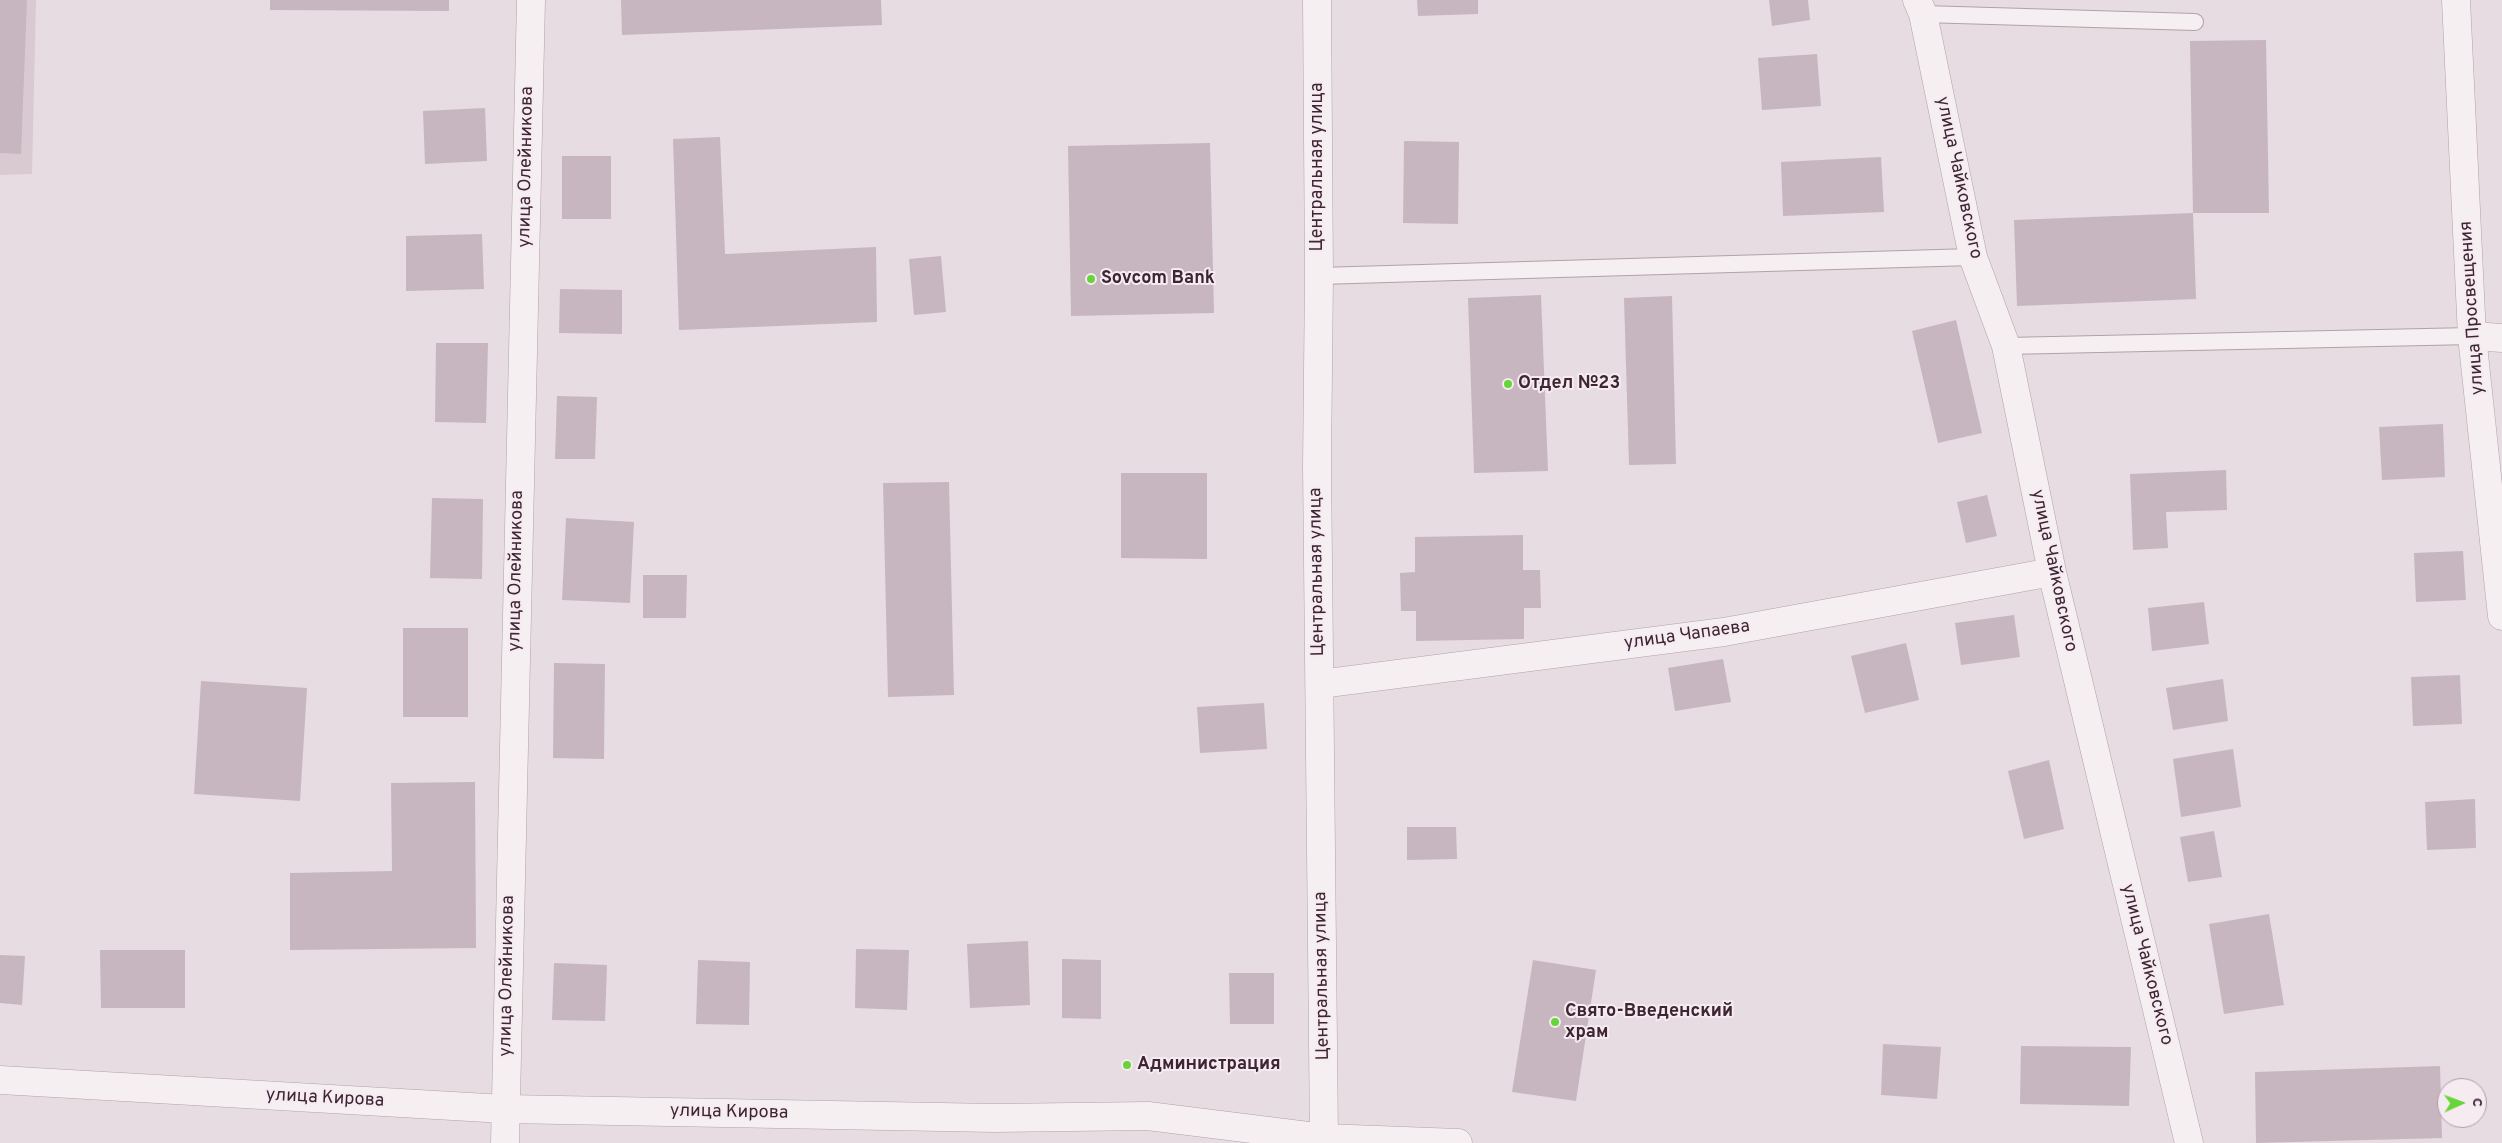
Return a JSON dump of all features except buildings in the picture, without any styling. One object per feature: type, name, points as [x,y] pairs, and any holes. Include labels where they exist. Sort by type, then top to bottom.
[{"type":"street","name":"улица Олейникова","points":[[505,1143],[531,0]]},
{"type":"street","name":"Центральная улица","points":[[1316,0],[1319,276],[1317,465],[1324,1141]]},
{"type":"street","name":"улица Просвещения","points":[[2456,0],[2472,336],[2502,616]]},
{"type":"street","name":"улица Чайковского","points":[[1920,7],[1973,257],[2006,346],[2052,572],[2189,1143]]},
{"type":"street","points":[[2472,336],[2502,338]]},
{"type":"street","name":"улица Чапаева","points":[[1320,684],[1724,632],[2052,572]]},
{"type":"street","name":"улица Кирова","points":[[0,1080],[505,1109],[995,1118],[1148,1116],[1324,1141],[1458,1143]]},
{"type":"lane","points":[[1920,7],[2195,22]]},
{"type":"lane","points":[[1319,276],[1973,257]]},
{"type":"lane","points":[[2006,346],[2472,336]]},
{"type":"shaded area","points":[[0,0],[36,0],[32,174],[0,175]]},
{"type":"place","name":"Sovcom Bank","points":[[1091,279]]},
{"type":"place","name":"Отдел №23","points":[[1508,384]]},
{"type":"place","name":"Свято-Введенский храм","points":[[1555,1022]]},
{"type":"place","name":"Администрация","points":[[1127,1065]]}]
